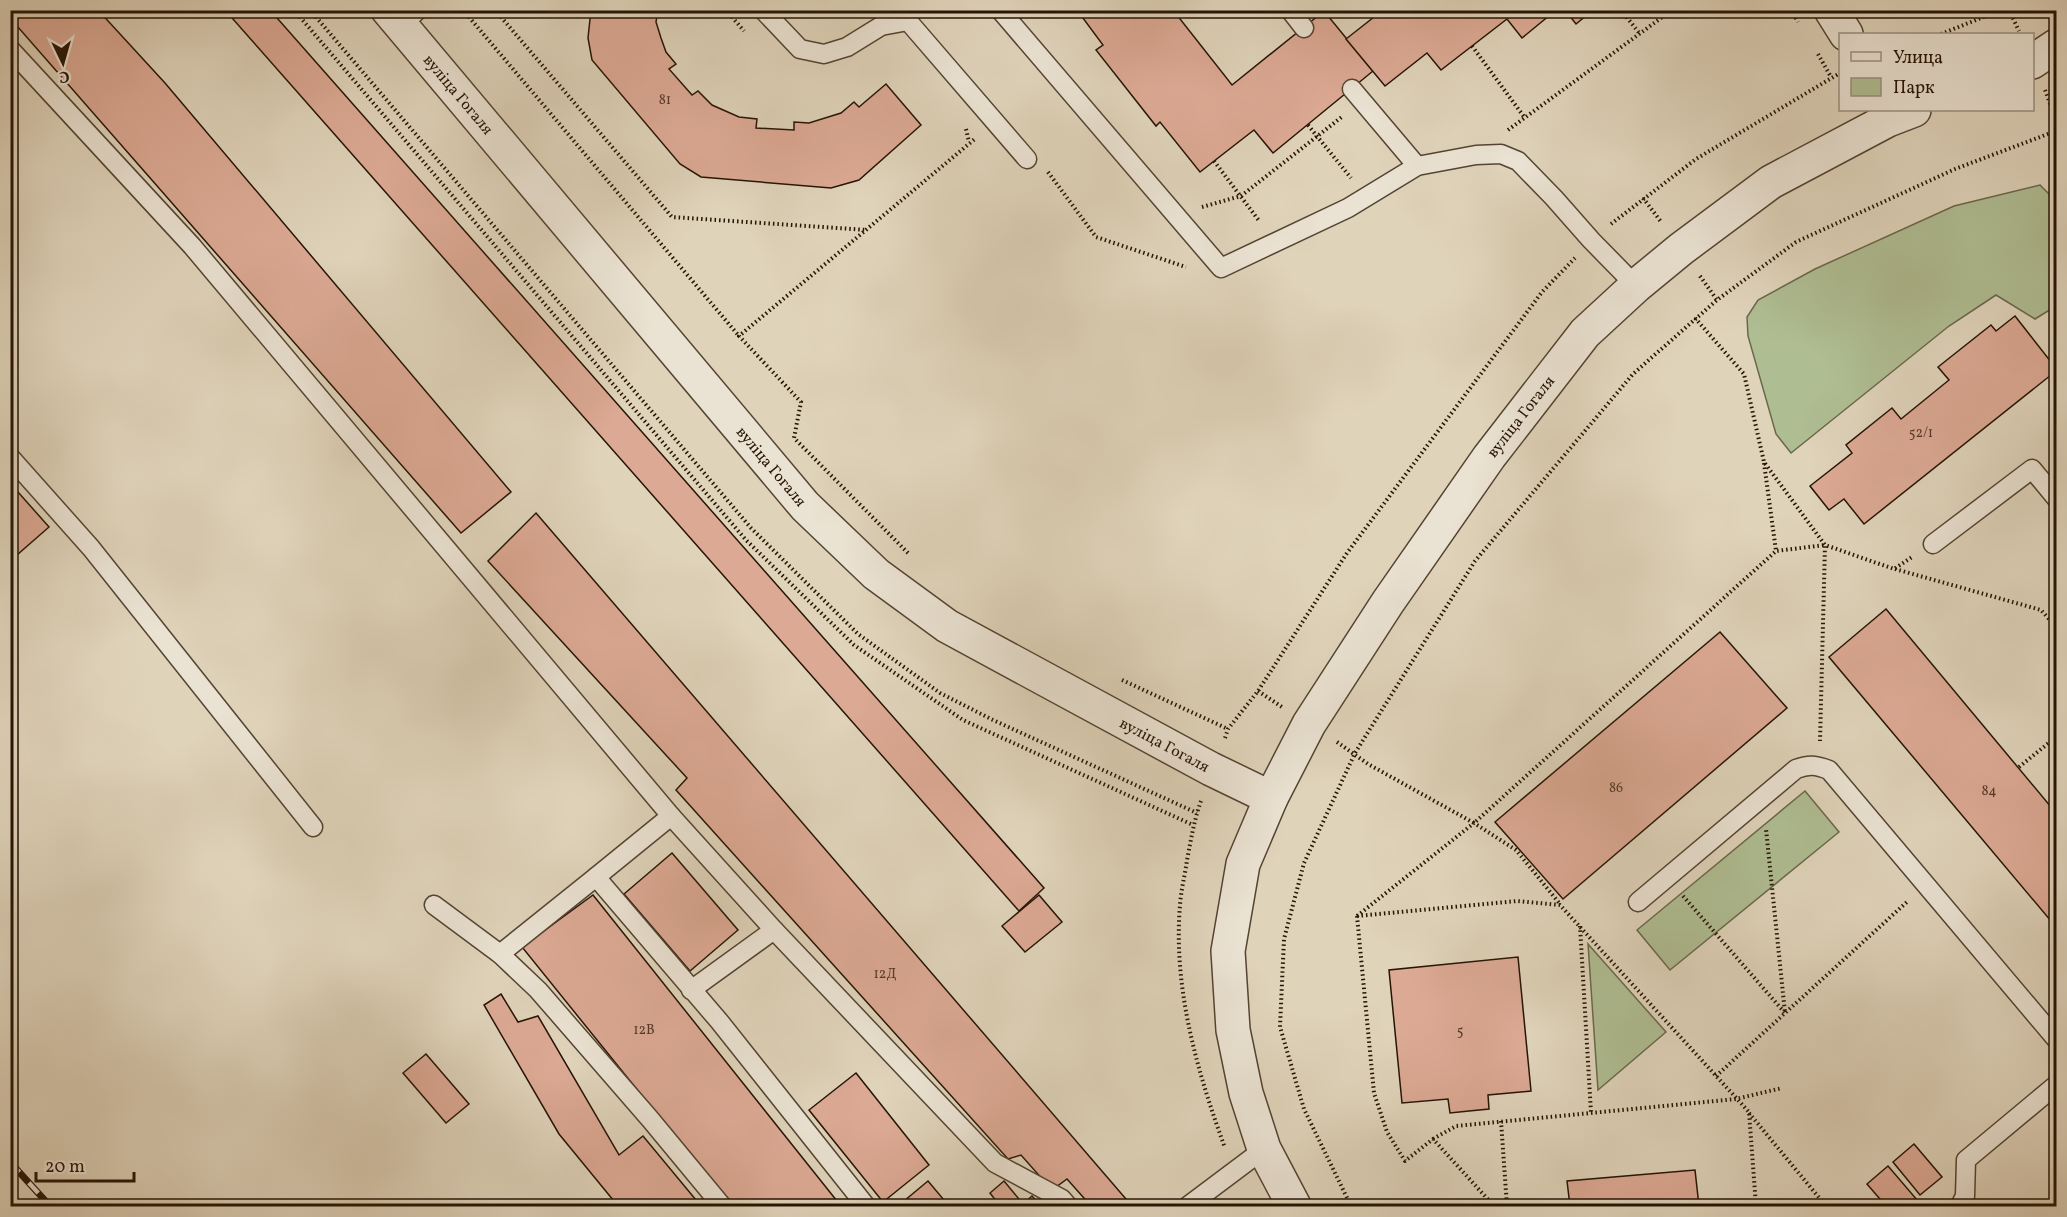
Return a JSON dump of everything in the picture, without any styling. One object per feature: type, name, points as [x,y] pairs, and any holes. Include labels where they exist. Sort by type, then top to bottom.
[{"type":"street","points":[[1831,10],[1845,33]]},
{"type":"street","name":"вуліца Гогаля","points":[[402,15],[805,506],[876,574],[947,626],[1201,764],[1271,798],[1309,724],[1388,602],[1489,457],[1585,333],[1681,249],[1771,182],[1895,113]]},
{"type":"street","points":[[2034,61],[2056,46]]},
{"type":"street","points":[[2034,62],[2056,61]]},
{"type":"street","points":[[1271,798],[1243,864],[1228,951],[1233,1030],[1246,1093],[1264,1149],[1294,1206]]},
{"type":"lane","points":[[764,10],[800,50],[824,54],[847,47],[881,26],[908,21],[1028,159]]},
{"type":"lane","points":[[1000,10],[1175,214],[1214,271],[1348,208],[1417,166],[1476,155],[1501,154],[1518,161],[1636,286]]},
{"type":"lane","points":[[1290,10],[1304,28]]},
{"type":"lane","points":[[10,49],[192,246],[671,816],[774,930],[995,1163],[1062,1199],[1068,1206]]},
{"type":"lane","points":[[1357,95],[1417,166]]},
{"type":"lane","points":[[10,457],[91,548],[313,827]]},
{"type":"lane","points":[[1933,544],[2032,469],[2056,498]]},
{"type":"lane","points":[[1638,902],[1796,769],[1809,764],[1820,766],[1829,770],[2056,1039]]},
{"type":"lane","points":[[500,954],[671,816]]},
{"type":"lane","points":[[596,877],[719,1021],[866,1206]]},
{"type":"lane","points":[[434,906],[500,954],[538,990],[722,1206]]},
{"type":"lane","points":[[691,990],[774,930]]},
{"type":"lane","points":[[1960,1206],[1965,1196],[1966,1160],[2056,1085]]},
{"type":"lane","points":[[1188,1206],[1264,1149]]},
{"type":"path","points":[[463,10],[739,336],[801,402],[794,438],[915,560]]},
{"type":"path","points":[[495,10],[672,217],[868,230]]},
{"type":"path","points":[[1621,10],[1640,34]]},
{"type":"path","points":[[1499,130],[1510,129],[1672,10]]},
{"type":"path","points":[[1944,33],[2001,10]]},
{"type":"path","points":[[2009,10],[2020,33]]},
{"type":"path","points":[[294,11],[746,540],[854,645],[963,720],[1194,825]]},
{"type":"path","points":[[1472,46],[1525,118]]},
{"type":"path","points":[[1175,214],[1241,196],[1317,136],[1357,95]]},
{"type":"path","points":[[739,336],[868,230],[969,142],[998,125]]},
{"type":"path","points":[[1308,125],[1366,197]]},
{"type":"path","points":[[1351,1206],[1304,1109],[1280,1027],[1284,939],[1304,863],[1354,753],[1475,561],[1633,374],[1717,300],[1797,242],[1955,169],[2056,131]]},
{"type":"path","points":[[1028,159],[1045,169],[1096,237],[1214,271]]},
{"type":"path","points":[[1214,161],[1274,243]]},
{"type":"path","points":[[1643,198],[1668,231]]},
{"type":"path","points":[[1697,271],[1717,300]]},
{"type":"path","points":[[1695,318],[1744,374],[1764,462],[1776,551]]},
{"type":"path","points":[[1764,462],[1825,545],[1820,766]]},
{"type":"path","points":[[1894,569],[1933,544]]},
{"type":"path","points":[[1357,916],[1473,823],[1776,551],[1825,545],[1894,569],[2041,610],[2056,627]]},
{"type":"path","points":[[1112,675],[1228,729]]},
{"type":"path","points":[[2019,767],[2056,737]]},
{"type":"path","points":[[1354,753],[1368,764],[1516,850],[1560,905],[1749,1112],[1826,1206]]},
{"type":"path","points":[[1763,796],[1785,1013]]},
{"type":"path","points":[[1667,877],[1785,1013]]},
{"type":"path","points":[[1716,1076],[1926,885]]},
{"type":"path","points":[[1357,916],[1517,901],[1560,905]]},
{"type":"path","points":[[1357,916],[1374,1093],[1387,1132],[1405,1161],[1433,1139],[1456,1126],[1736,1099],[1782,1088]]},
{"type":"path","points":[[1580,926],[1592,1113]]},
{"type":"path","points":[[1749,1112],[1756,1206]]},
{"type":"path","points":[[1501,1121],[1507,1206]]},
{"type":"path","points":[[1433,1139],[1494,1206]]},
{"type":"green space","points":[[2040,185],[2056,201],[2056,306],[2035,319],[1996,295],[1949,326],[1791,453],[1776,434],[1748,336],[1747,317],[1758,300],[1815,269],[1954,206]]},
{"type":"green space","points":[[1805,791],[1839,832],[1670,970],[1637,930]]},
{"type":"green space","points":[[1588,944],[1666,1032],[1598,1090]]},
{"type":"building","points":[[10,10],[98,10],[165,83],[511,492],[461,533],[10,18]]},
{"type":"building","points":[[225,10],[270,10],[1044,888],[1019,911]]},
{"type":"building","points":[[591,10],[658,10],[656,22],[661,38],[666,52],[676,64],[669,69],[692,95],[698,91],[712,105],[739,117],[757,119],[756,128],[794,130],[794,122],[809,123],[841,113],[854,102],[859,107],[886,84],[921,125],[859,180],[831,188],[701,177],[680,164],[592,60],[588,38]]},
{"type":"building","points":[[1077,10],[1173,10],[1232,85],[1324,11],[1373,71],[1273,153],[1254,130],[1200,172],[1160,122],[1156,126],[1096,50],[1103,45]]},
{"type":"building","points":[[1383,10],[1556,10],[1522,38],[1507,19],[1441,70],[1427,53],[1385,86],[1346,39]]},
{"type":"building","points":[[1565,10],[1593,10],[1576,24]]},
{"type":"building","points":[[2015,316],[2051,362],[2056,358],[2056,371],[1864,524],[1844,499],[1829,510],[1810,486],[1852,453],[1846,445],[1892,408],[1901,419],[1949,380],[1938,367],[1991,325],[1996,331]]},
{"type":"building","points":[[10,483],[49,527],[10,561]]},
{"type":"building","points":[[536,513],[1132,1206],[1091,1206],[1067,1179],[1052,1190],[1021,1155],[1008,1159],[676,790],[687,778],[488,561]]},
{"type":"building","points":[[1886,609],[2056,813],[2056,927],[1829,657]]},
{"type":"building","points":[[1720,632],[1787,708],[1563,899],[1495,822]]},
{"type":"building","points":[[672,853],[738,930],[690,971],[624,894]]},
{"type":"building","points":[[593,895],[841,1206],[731,1206],[522,947]]},
{"type":"building","points":[[1039,895],[1062,922],[1025,952],[1002,926]]},
{"type":"building","points":[[1518,957],[1531,1091],[1488,1095],[1489,1109],[1450,1113],[1448,1099],[1402,1103],[1389,970]]},
{"type":"building","points":[[501,994],[518,1022],[538,1016],[619,1155],[643,1136],[701,1206],[618,1206],[559,1134],[484,1005]]},
{"type":"building","points":[[426,1054],[469,1104],[446,1123],[403,1073]]},
{"type":"building","points":[[856,1073],[929,1165],[883,1202],[809,1110]]},
{"type":"building","points":[[1914,1144],[1942,1177],[1920,1195],[1893,1162]]},
{"type":"building","points":[[1888,1166],[1918,1201],[1911,1206],[1886,1206],[1867,1184]]},
{"type":"building","points":[[1695,1170],[1699,1206],[1570,1206],[1567,1181]]},
{"type":"building","points":[[928,1181],[949,1206],[909,1206],[904,1201]]},
{"type":"building","points":[[1004,1181],[1023,1204],[1032,1196],[1041,1206],[1000,1206],[990,1193]]},
{"type":"railway","points":[[10,1162],[50,1206]]}]
